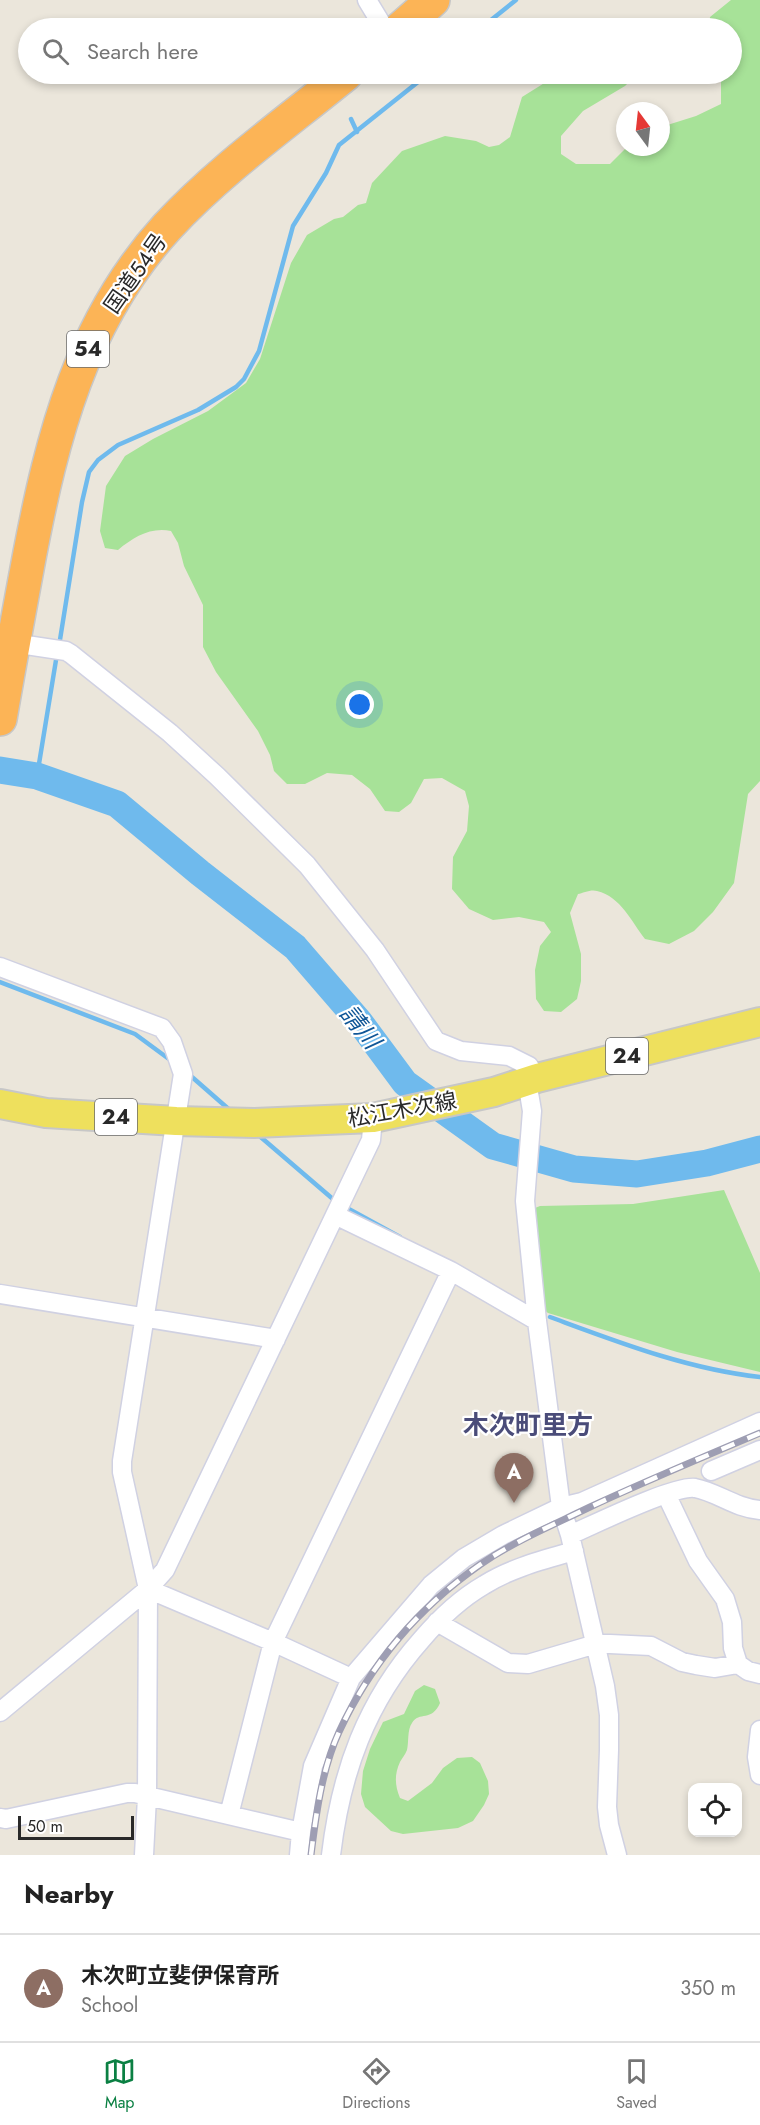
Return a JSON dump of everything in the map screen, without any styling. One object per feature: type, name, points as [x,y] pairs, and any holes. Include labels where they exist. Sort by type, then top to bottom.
[{"type":"highway","points":[[412,18],[433,0]]},
{"type":"highway","name":"国道54号","points":[[0,719],[43,486],[58,428],[79,369],[100,325],[120,290],[166,228],[204,191],[334,84]]},
{"type":"main road","name":"松江木次線","points":[[0,1104],[46,1113],[244,1123],[383,1117],[494,1092],[532,1080],[760,1022]]},
{"type":"street","points":[[367,0],[378,18]]},
{"type":"street","points":[[13,643],[57,650],[170,733],[217,776],[307,865],[375,950],[436,1041],[461,1051],[509,1056],[529,1066],[532,1080],[532,1111],[525,1188],[537,1321],[561,1507],[572,1543],[605,1686],[609,1715],[607,1807],[617,1855]]},
{"type":"street","points":[[0,967],[162,1028],[172,1042],[183,1074],[122,1461],[122,1472],[148,1589],[147,1797],[144,1855]]},
{"type":"street","points":[[0,1712],[148,1589],[165,1570],[383,1117]]},
{"type":"street","points":[[335,1215],[451,1271],[537,1321]]},
{"type":"street","points":[[229,1815],[273,1642],[451,1271]]},
{"type":"street","points":[[0,1294],[145,1320],[276,1339]]},
{"type":"street","points":[[299,1855],[313,1766],[351,1678],[431,1585],[464,1558],[503,1535],[561,1507],[582,1502],[760,1422]]},
{"type":"street","points":[[711,1471],[760,1450]]},
{"type":"street","points":[[331,1855],[339,1803],[356,1743],[383,1690],[405,1657],[437,1622],[465,1597],[485,1584],[572,1543],[666,1494],[681,1489],[697,1488],[736,1505],[760,1510]]},
{"type":"street","points":[[666,1494],[698,1561],[725,1599],[732,1622],[738,1664],[748,1671],[760,1674]]},
{"type":"street","points":[[148,1589],[351,1678]]},
{"type":"street","points":[[437,1622],[502,1660],[519,1665],[596,1644],[651,1646],[682,1662],[715,1668],[738,1664]]},
{"type":"street","points":[[760,1730],[758,1756],[760,1775]]},
{"type":"street","points":[[0,1818],[6,1819],[135,1793],[301,1833]]},
{"type":"green space","points":[[731,0],[760,0],[760,781],[748,794],[734,883],[713,912],[694,931],[669,944],[645,939],[625,910],[613,898],[592,890],[578,894],[570,913],[581,954],[581,981],[577,999],[561,1012],[544,1011],[536,999],[535,970],[540,946],[551,932],[544,922],[519,917],[493,920],[469,909],[452,889],[453,857],[467,831],[469,806],[465,791],[442,778],[424,779],[411,803],[399,812],[385,811],[370,789],[352,775],[327,773],[305,784],[287,784],[274,771],[270,755],[258,731],[216,672],[203,647],[203,605],[184,566],[178,543],[171,531],[156,530],[143,534],[118,550],[105,548],[100,531],[106,486],[125,456],[208,411],[246,383],[260,359],[291,263],[307,235],[334,219],[343,217],[358,205],[366,203],[372,183],[402,151],[445,136],[476,141],[489,147],[499,145],[510,137],[522,97],[543,84],[627,84],[583,111],[561,136],[561,154],[576,164],[610,164],[618,156],[670,156],[670,124],[696,116],[721,104],[721,84],[742,84],[742,18],[710,18]]},
{"type":"green space","points":[[724,1190],[760,1273],[760,1372],[677,1352],[548,1313],[543,1309],[535,1208],[633,1204]]},
{"type":"green space","points":[[424,1685],[435,1689],[440,1703],[437,1709],[429,1715],[418,1717],[410,1726],[407,1750],[396,1776],[400,1798],[408,1801],[432,1783],[443,1768],[457,1758],[472,1757],[480,1763],[488,1781],[489,1794],[473,1821],[458,1828],[403,1834],[391,1831],[365,1807],[361,1794],[363,1771],[370,1749],[383,1722],[404,1714],[415,1691]]},
{"type":"waterway","points":[[494,18],[516,0]]},
{"type":"waterway","points":[[59,646],[82,502],[89,472],[98,460],[118,445],[198,410],[236,387],[244,379],[259,351],[293,226],[326,173],[339,145],[415,84]]},
{"type":"waterway","points":[[351,119],[357,132]]},
{"type":"waterway","points":[[37,776],[57,654]]},
{"type":"waterway","name":"請川","points":[[0,770],[37,776],[117,804],[200,873],[295,947],[359,1021],[405,1083],[493,1146],[574,1169],[637,1174],[707,1163],[760,1149]]},
{"type":"waterway","points":[[0,982],[135,1034],[173,1062]]},
{"type":"waterway","points":[[192,1077],[232,1112]]},
{"type":"waterway","points":[[256,1133],[334,1200]]},
{"type":"waterway","points":[[347,1208],[400,1237]]},
{"type":"waterway","points":[[550,1317],[679,1361],[760,1377]]},
{"type":"railway","points":[[311,1855],[324,1776],[339,1732],[366,1683],[382,1660],[417,1618],[437,1599],[481,1564],[548,1527],[611,1497],[760,1433]]},
{"type":"place","name":"木次町立斐伊保育所","points":[[514,1503]]},
{"type":"district","name":"木次町里方","points":[[528,1425]]}]
